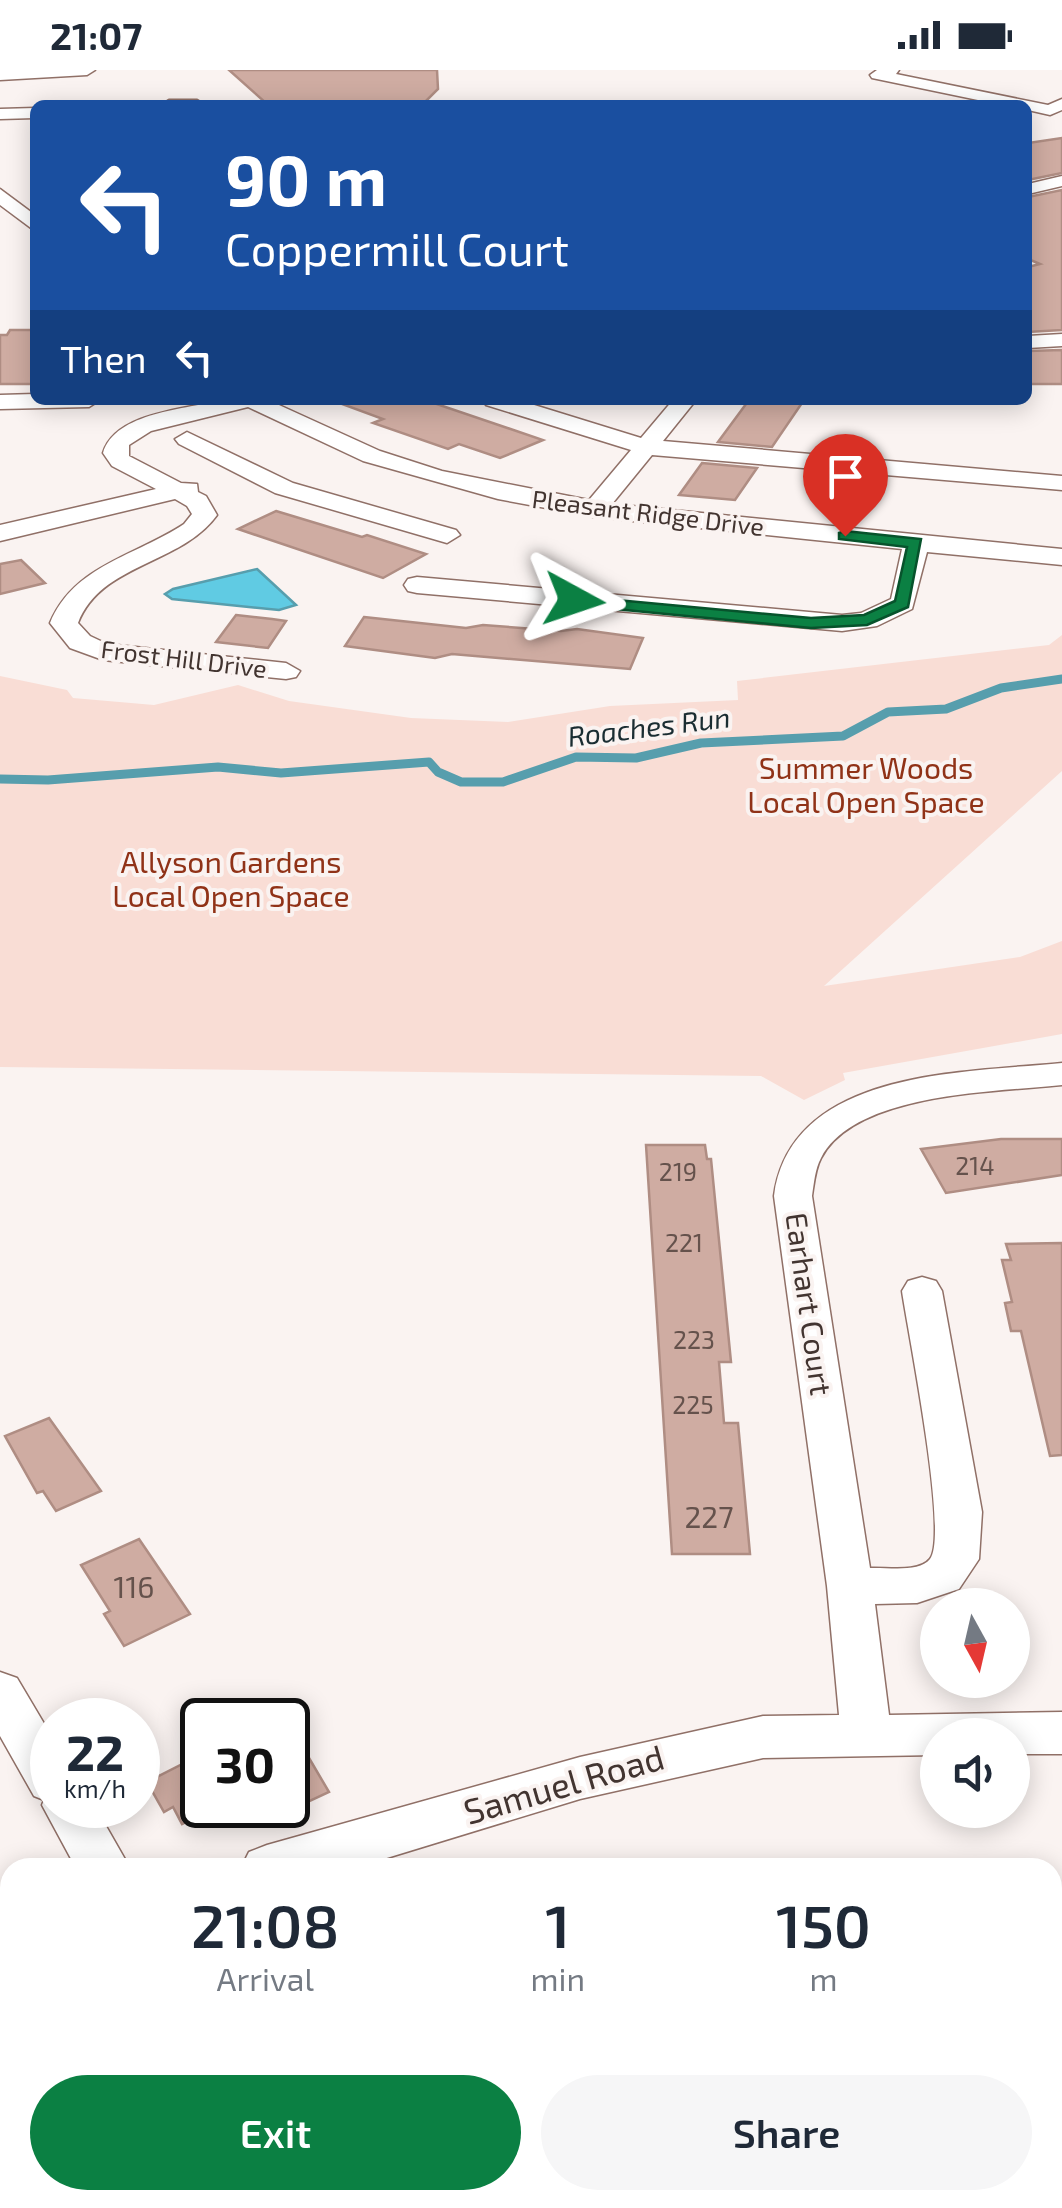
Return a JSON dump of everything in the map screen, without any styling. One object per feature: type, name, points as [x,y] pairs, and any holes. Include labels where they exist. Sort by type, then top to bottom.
[{"type":"street","points":[[0,75],[88,70]]},
{"type":"street","points":[[891,70],[878,76],[1001,100]]},
{"type":"street","points":[[1032,106],[1050,110],[1062,104]]},
{"type":"street","points":[[0,114],[30,113]]},
{"type":"street","points":[[1032,188],[1062,181]]},
{"type":"street","points":[[0,195],[30,221]]},
{"type":"street","points":[[1032,342],[1062,340]]},
{"type":"street","points":[[0,402],[30,401]]},
{"type":"street","points":[[182,491],[120,462],[114,452],[118,442],[143,426],[230,405]]},
{"type":"street","name":"Pleasant Ridge Drive","points":[[260,405],[298,427],[389,464],[511,496],[594,510],[1062,557]]},
{"type":"street","points":[[510,405],[646,447],[1062,483]]},
{"type":"street","points":[[594,510],[681,405]]},
{"type":"street","points":[[187,440],[242,470],[337,506],[447,534]]},
{"type":"street","points":[[0,533],[182,491],[242,470]]},
{"type":"street","name":"Frost Hill Drive","points":[[182,491],[202,508],[205,515],[201,522],[89,585],[73,598],[64,623],[71,636],[84,646],[104,652],[286,671]]},
{"type":"street","points":[[417,585],[842,623],[867,620],[903,604],[916,543]]},
{"type":"street","name":"Earhart Court","points":[[866,1732],[850,1586],[792,1196],[797,1170],[810,1145],[832,1124],[890,1098],[1062,1074]]},
{"type":"street","points":[[850,1586],[917,1586],[943,1576],[956,1559],[959,1512],[922,1291]]},
{"type":"street","points":[[0,1692],[30,1743]]},
{"type":"street","name":"Samuel Road","points":[[302,1858],[684,1752],[762,1736],[1062,1732]]},
{"type":"street","points":[[81,1828],[98,1858]]},
{"type":"green space","name":"Allyson Gardens Local Open Space","points":[[1062,635],[1062,771],[824,986],[1020,957],[1062,941],[1062,1034],[843,1073],[845,1080],[804,1100],[761,1076],[0,1067],[0,676],[67,690],[73,698],[154,705],[238,685],[289,701],[411,718],[508,722],[610,706],[738,700],[737,681],[1049,645]]},
{"type":"water","points":[[257,569],[296,605],[279,610],[172,599],[165,594],[173,589]]},
{"type":"building","points":[[229,70],[437,70],[438,89],[427,100],[263,100]]},
{"type":"building","points":[[1062,138],[1062,173],[1032,179],[1032,142]]},
{"type":"building","points":[[1062,190],[1062,330],[1032,332],[1032,266],[1040,264],[1032,261],[1032,196]]},
{"type":"building","points":[[10,330],[30,330],[30,384],[0,384],[0,335],[7,335]]},
{"type":"building","points":[[1062,350],[1062,384],[1032,384],[1032,351]]},
{"type":"building","points":[[345,405],[440,405],[543,440],[500,458],[459,444],[448,449],[373,423],[383,419]]},
{"type":"building","points":[[745,405],[801,405],[772,447],[718,442]]},
{"type":"building","points":[[702,463],[757,468],[735,500],[679,495]]},
{"type":"building","points":[[276,511],[426,554],[383,578],[238,529]]},
{"type":"building","points":[[21,560],[45,583],[0,594],[0,564]]},
{"type":"building","points":[[236,615],[286,621],[268,648],[216,642]]},
{"type":"building","points":[[364,617],[466,628],[483,625],[577,629],[643,638],[630,669],[452,654],[435,658],[345,646]]},
{"type":"building","points":[[1001,1139],[1062,1139],[1062,1175],[946,1193],[921,1149]]},
{"type":"building","points":[[646,1145],[705,1145],[707,1159],[711,1159],[731,1362],[719,1362],[724,1423],[738,1423],[750,1554],[672,1554]]},
{"type":"building","points":[[1062,1243],[1062,1455],[1050,1456],[1021,1331],[1011,1331],[1005,1303],[1012,1302],[1002,1260],[1011,1260],[1006,1244]]},
{"type":"building","points":[[49,1418],[101,1491],[56,1511],[43,1491],[37,1493],[5,1436]]},
{"type":"building","points":[[139,1539],[190,1614],[124,1646],[104,1614],[110,1611],[81,1565]]},
{"type":"building","points":[[310,1760],[329,1792],[310,1801]]},
{"type":"building","points":[[180,1765],[180,1820],[173,1807],[164,1812],[160,1805],[160,1775]]},
{"type":"waterway","name":"Roaches Run","points":[[0,779],[48,780],[218,767],[281,773],[429,762],[438,772],[461,782],[503,782],[576,757],[636,758],[701,743],[843,736],[888,712],[946,709],[1001,688],[1062,679]]},
{"type":"route","points":[[574,600],[811,623],[867,620],[903,604],[916,543],[845,536]]},
{"type":"park label","name":"Summer Woods Local Open Space","points":[[866,786]]}]
